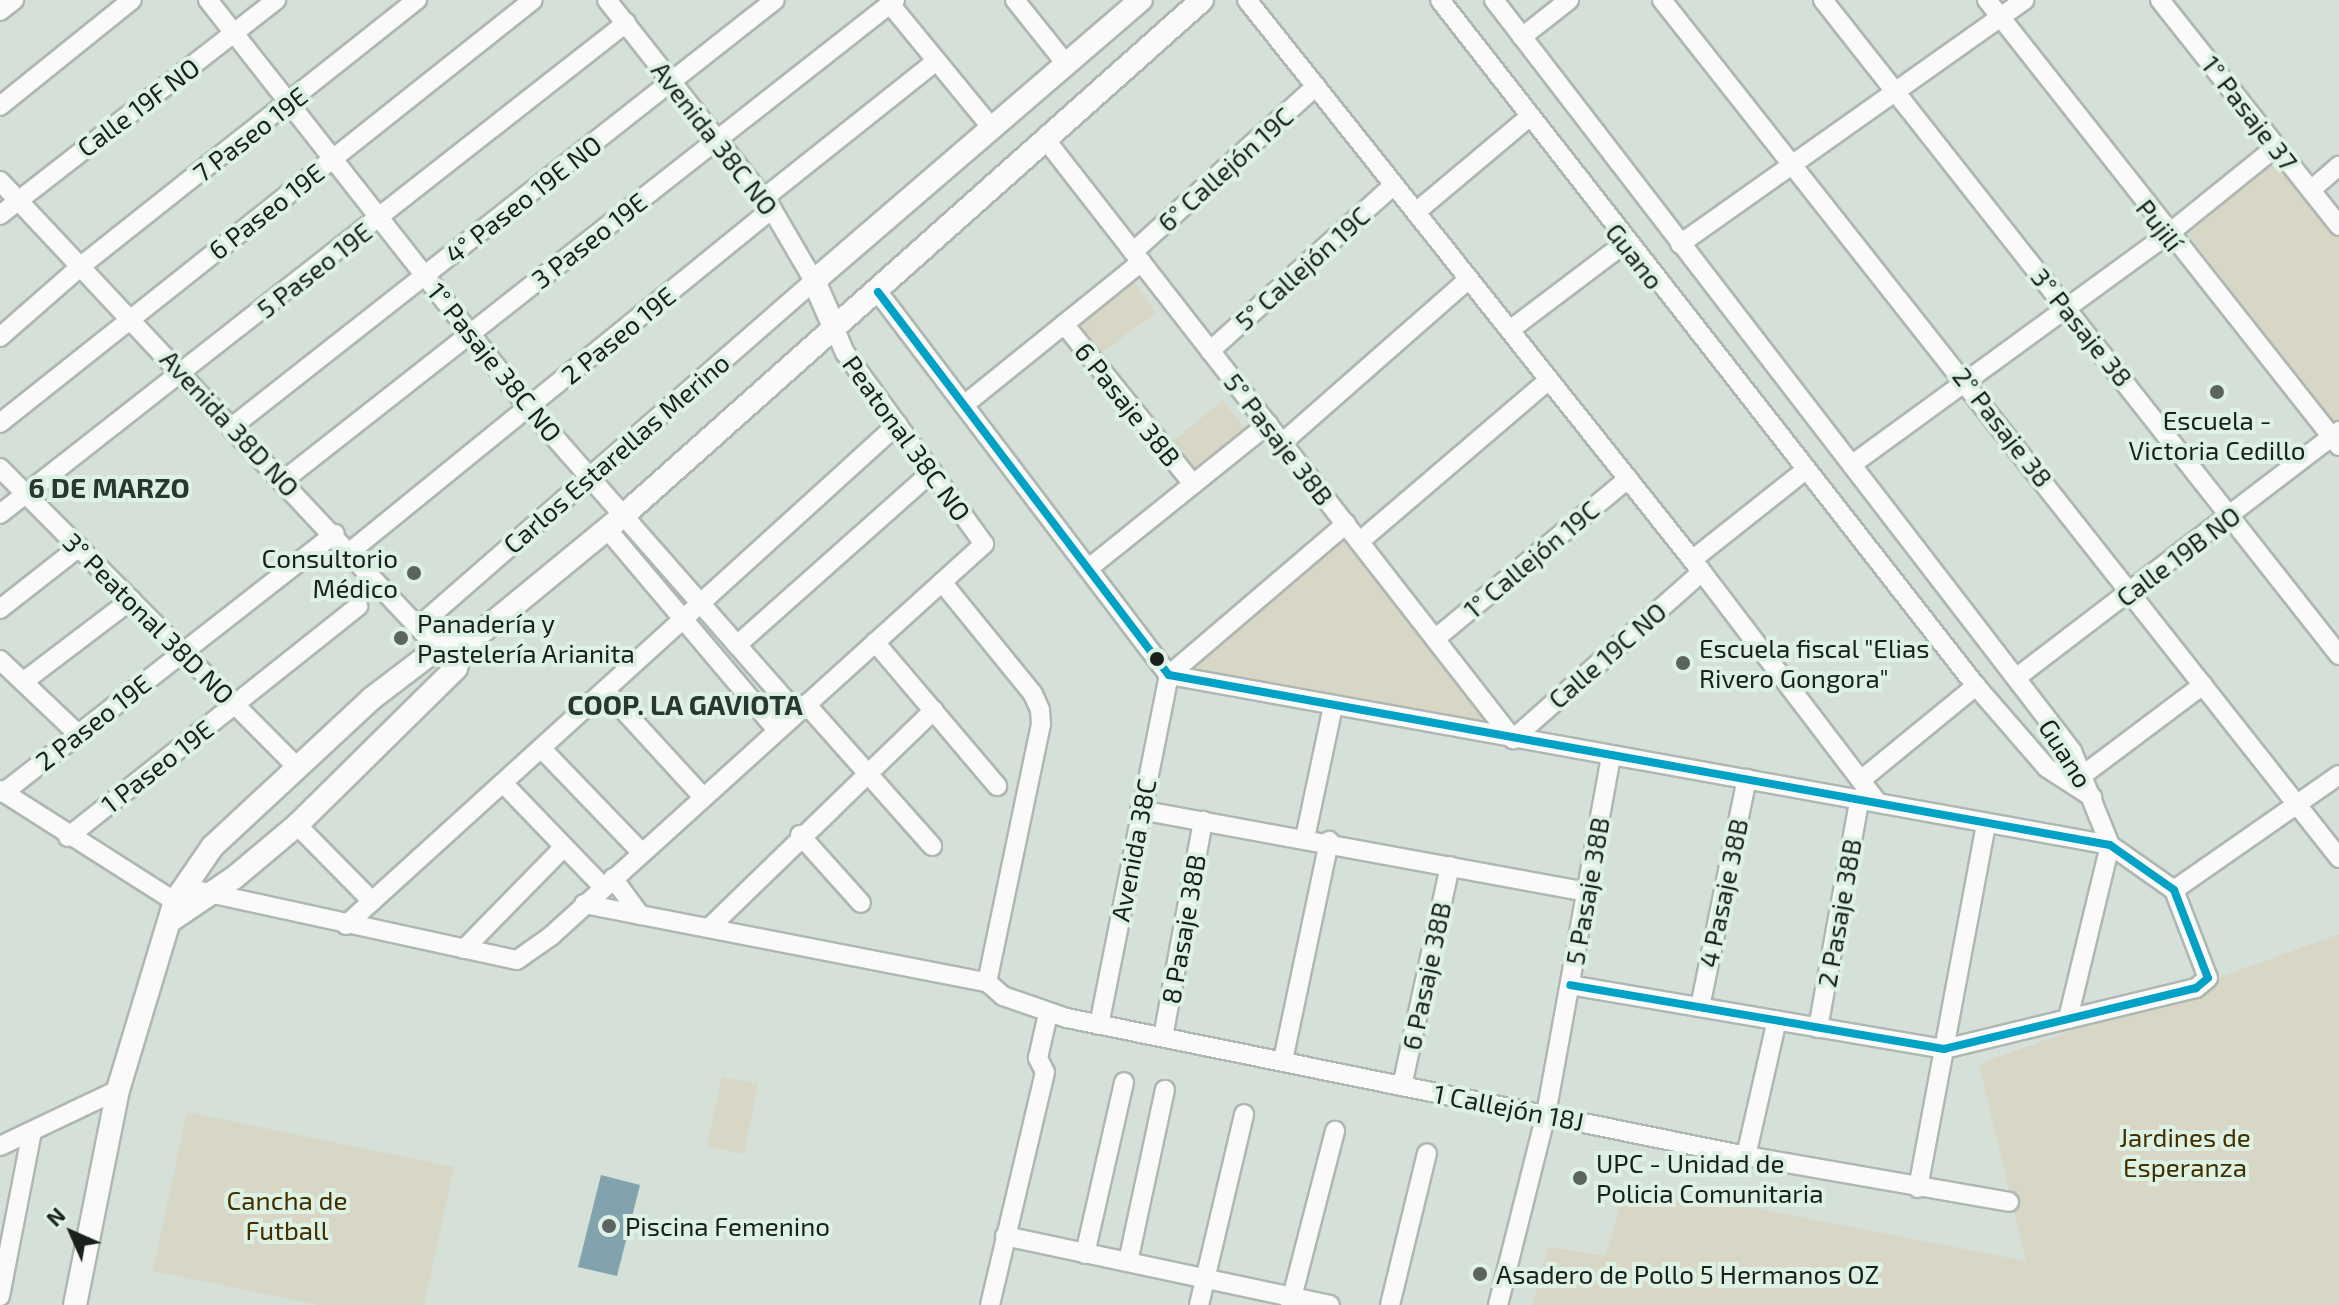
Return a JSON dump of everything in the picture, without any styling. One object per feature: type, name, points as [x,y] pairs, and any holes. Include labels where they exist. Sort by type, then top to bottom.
[{"type":"street","points":[[0,11],[14,0]]},
{"type":"street","points":[[0,106],[132,0]]},
{"type":"street","name":"1° Pasaje 38C NO","points":[[208,0],[528,407],[588,475],[615,522],[680,616],[777,730]]},
{"type":"street","name":"Calle 19F NO","points":[[0,215],[276,0]]},
{"type":"street","name":"7 Paseo 19E","points":[[0,337],[81,266],[417,0]]},
{"type":"street","name":"6 Paseo 19E","points":[[0,423],[533,0]]},
{"type":"street","name":"Avenida 38C NO","points":[[607,0],[768,203],[814,281]]},
{"type":"street","points":[[1015,0],[1066,64]]},
{"type":"street","name":"Carlos Estarellas Merino","points":[[419,626],[588,475],[1141,0]]},
{"type":"street","name":"Carlos Estarellas Merino","points":[[185,902],[297,825],[459,658],[878,292],[1202,0]]},
{"type":"street","points":[[1247,0],[1697,566],[1866,794]]},
{"type":"street","name":"Guano","points":[[1440,0],[1803,472],[1976,686],[2047,768],[2094,799]]},
{"type":"street","name":"Guano","points":[[1494,0],[1680,244],[1854,463],[2072,751],[2094,799]]},
{"type":"street","points":[[1522,37],[1569,0]]},
{"type":"street","name":"2° Pasaje 38","points":[[1662,0],[1966,379],[2133,591],[2295,808],[2339,858]]},
{"type":"street","name":"3° Pasaje 38","points":[[1823,0],[2065,308],[2233,514],[2339,655]]},
{"type":"street","name":"Pujilí","points":[[1987,0],[2167,235],[2337,438]]},
{"type":"street","points":[[1680,244],[1793,167],[2024,0]]},
{"type":"street","name":"1° Pasaje 37","points":[[2160,0],[2339,226]]},
{"type":"street","name":"4° Paseo 19E NO","points":[[233,426],[672,82],[769,2]]},
{"type":"street","points":[[893,2],[936,61],[991,127]]},
{"type":"street","name":"3 Paseo 19E","points":[[284,480],[893,2]]},
{"type":"street","name":"5 Paseo 19E","points":[[0,514],[626,23]]},
{"type":"street","name":"2 Paseo 19E","points":[[351,551],[528,407],[936,61]]},
{"type":"street","name":"6° Callejón 19C","points":[[964,405],[1064,324],[1316,86]]},
{"type":"street","points":[[1416,212],[1528,118]]},
{"type":"street","name":"5° Pasaje 38B","points":[[1046,140],[1513,739]]},
{"type":"street","points":[[1854,463],[2167,235],[2276,147]]},
{"type":"street","points":[[2311,190],[2339,166]]},
{"type":"street","name":"Avenida 38D NO","points":[[0,181],[351,551],[438,648]]},
{"type":"street","name":"5° Callejón 19C","points":[[1210,351],[1394,185]]},
{"type":"street","points":[[1510,330],[1625,243]]},
{"type":"street","points":[[1282,443],[1469,279]]},
{"type":"street","points":[[814,281],[835,329]]},
{"type":"street","points":[[878,292],[1169,675],[1611,757],[1866,794],[1986,824],[2110,845],[2174,890],[2208,978],[2201,987],[1944,1049],[1570,985]]},
{"type":"street","name":"6 Pasaje 38B","points":[[1064,324],[1193,484]]},
{"type":"street","name":"Peatonal 38C NO","points":[[835,329],[845,353],[984,544],[942,582]]},
{"type":"street","points":[[1359,542],[1549,380]]},
{"type":"street","points":[[346,925],[605,690],[680,616],[898,424]]},
{"type":"street","points":[[1089,568],[1268,424]]},
{"type":"street","name":"Calle 19B NO","points":[[2016,678],[2337,438]]},
{"type":"street","name":"3° Peatonal 38D NO","points":[[0,468],[298,768]]},
{"type":"street","points":[[737,645],[932,472]]},
{"type":"street","name":"Calle 19C NO","points":[[1513,739],[1697,566],[1803,472]]},
{"type":"street","name":"1° Callejón 19C","points":[[1435,639],[1628,479]]},
{"type":"street","name":"1° Pasaje 38C NO","points":[[615,522],[699,602],[932,846]]},
{"type":"street","points":[[1169,675],[1346,524]]},
{"type":"street","name":"2 Paseo 19E","points":[[2,791],[335,534]]},
{"type":"street","points":[[0,609],[79,547]]},
{"type":"street","points":[[2,791],[68,837],[185,902],[346,925],[517,960],[584,904],[942,582],[1033,694],[1040,710],[1041,724],[987,982],[584,904]]},
{"type":"street","points":[[23,682],[131,600]]},
{"type":"street","name":"1 Paseo 19E","points":[[68,837],[358,606]]},
{"type":"street","points":[[875,642],[997,786]]},
{"type":"street","points":[[75,1305],[118,1090],[185,902],[213,846],[371,699],[438,648],[459,658]]},
{"type":"street","points":[[0,660],[77,733]]},
{"type":"street","name":"Avenida 38C","points":[[1099,1025],[1169,675]]},
{"type":"street","points":[[2083,775],[2203,685]]},
{"type":"street","points":[[1866,794],[1976,686]]},
{"type":"street","points":[[605,690],[703,797]]},
{"type":"street","points":[[1305,838],[1333,706]]},
{"type":"street","points":[[709,928],[800,835],[934,710]]},
{"type":"street","points":[[541,748],[641,852]]},
{"type":"street","name":"5 Pasaje 38B","points":[[1498,1305],[1546,1114],[1611,757]]},
{"type":"street","points":[[2174,890],[2339,775]]},
{"type":"street","name":"4 Pasaje 38B","points":[[1700,1007],[1747,779]]},
{"type":"street","points":[[503,783],[564,847],[608,882],[640,915]]},
{"type":"street","name":"2 Pasaje 38B","points":[[1818,1028],[1866,794]]},
{"type":"street","points":[[2068,1019],[2110,845],[2094,799]]},
{"type":"street","points":[[1140,810],[1329,841],[1587,892]]},
{"type":"street","name":"8 Pasaje 38B","points":[[1163,1037],[1203,821]]},
{"type":"street","points":[[1918,1188],[1986,824]]},
{"type":"street","points":[[297,825],[372,901]]},
{"type":"street","points":[[800,835],[861,903]]},
{"type":"street","points":[[1283,1060],[1329,841]]},
{"type":"street","points":[[464,949],[564,847]]},
{"type":"street","name":"6 Pasaje 38B","points":[[1402,1086],[1450,866]]},
{"type":"street","name":"1 Callejón 18J","points":[[987,982],[1003,996],[1048,1014],[1099,1025],[1746,1156],[2009,1202]]},
{"type":"street","points":[[990,1305],[1045,1072],[1038,1058],[1048,1014]]},
{"type":"street","points":[[1746,1156],[1777,1020]]},
{"type":"street","points":[[1085,1254],[1124,1082]]},
{"type":"street","points":[[0,1146],[118,1090]]},
{"type":"street","points":[[1128,1262],[1165,1090]]},
{"type":"street","points":[[1199,1305],[1244,1114]]},
{"type":"street","points":[[0,1296],[32,1131]]},
{"type":"street","points":[[1290,1301],[1335,1131]]},
{"type":"street","points":[[1390,1305],[1427,1153]]},
{"type":"street","points":[[1005,1236],[1204,1278],[1290,1301],[1330,1305]]},
{"type":"green space","points":[[2281,157],[2339,232],[2339,418],[2334,421],[2183,228]]},
{"type":"green space","points":[[1133,280],[1156,313],[1099,354],[1074,324]]},
{"type":"green space","points":[[1223,400],[1246,431],[1191,474],[1167,446]]},
{"type":"green space","points":[[1344,532],[1499,731],[1183,668]]},
{"type":"green space","name":"Jardines de Esperanza","points":[[2339,934],[2339,1305],[1532,1305],[1548,1247],[1606,1256],[1626,1183],[2026,1261],[1979,1064]]},
{"type":"green space","points":[[722,1077],[758,1084],[744,1154],[707,1146]]},
{"type":"green space","name":"Cancha de Futball","points":[[187,1112],[454,1167],[424,1305],[319,1305],[153,1271]]},
{"type":"water","name":"Piscina Femenino","points":[[601,1175],[640,1185],[617,1276],[578,1267]]},
{"type":"transit line","points":[[878,292],[1169,675],[2110,845],[2174,890],[2208,978],[2196,988],[1944,1049],[1570,985]]},
{"type":"place","name":"Escuela - Victoria Cedillo","points":[[2217,392]]},
{"type":"place","name":"Consultorio Médico","points":[[414,573]]},
{"type":"place","name":"Panadería y Pastelería Arianita","points":[[401,638]]},
{"type":"place","name":"Escuela fiscal \"Elias Rivero Gongora\"","points":[[1683,663]]},
{"type":"place","name":"UPC - Unidad de Policia Comunitaria","points":[[1580,1178]]},
{"type":"place","name":"Piscina Femenino","points":[[609,1226]]},
{"type":"place","name":"Asadero de Pollo 5 Hermanos OZ","points":[[1480,1274]]},
{"type":"district","name":"6 DE MARZO","points":[[109,487]]},
{"type":"district","name":"COOP. LA GAVIOTA","points":[[685,704]]}]
